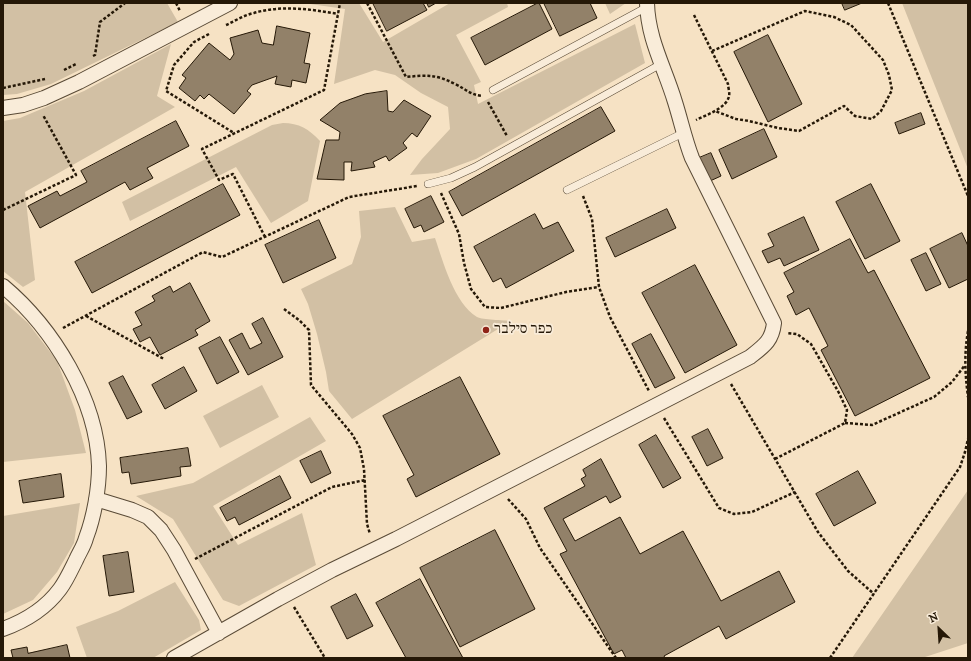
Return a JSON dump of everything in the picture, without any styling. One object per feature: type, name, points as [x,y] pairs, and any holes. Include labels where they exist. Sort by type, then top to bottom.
[{"type":"street","points":[[3,108],[24,105],[79,82],[230,3]]},
{"type":"street","points":[[174,658],[286,594],[750,357],[769,341],[773,332],[774,323],[692,158],[675,103],[652,39],[647,16],[647,5]]},
{"type":"street","points":[[3,286],[19,300],[49,335],[65,358],[80,388],[95,431],[99,467],[95,508],[86,538],[60,589],[36,613],[12,626],[3,629]]},
{"type":"street","points":[[96,499],[132,510],[148,517],[161,530],[219,633]]},
{"type":"lane","points":[[494,90],[647,5]]},
{"type":"lane","points":[[428,184],[451,178],[463,172],[661,64]]},
{"type":"lane","points":[[567,190],[682,129]]},
{"type":"path","points":[[88,58],[95,55],[100,22],[125,3]]},
{"type":"path","points":[[265,237],[233,174],[219,180],[202,148],[324,90],[340,3]]},
{"type":"path","points":[[367,3],[406,77],[430,75],[442,78],[474,95],[485,96],[513,146]]},
{"type":"path","points":[[888,3],[968,196]]},
{"type":"path","points":[[220,27],[254,13],[276,8],[313,10],[338,14]]},
{"type":"path","points":[[712,51],[805,10],[819,13],[834,17],[851,25],[883,60],[889,75],[892,90],[881,111],[872,119],[855,116],[844,106],[798,131],[736,119],[715,111]]},
{"type":"path","points":[[682,129],[715,111],[726,103],[730,96],[728,84],[694,15]]},
{"type":"path","points":[[214,31],[194,42],[174,64],[166,91],[234,133]]},
{"type":"path","points":[[60,72],[81,62]]},
{"type":"path","points":[[3,88],[45,79]]},
{"type":"path","points":[[3,210],[76,175],[35,101]]},
{"type":"path","points":[[436,182],[459,234],[464,263],[471,288],[485,307],[501,308],[566,292],[599,287]]},
{"type":"path","points":[[49,335],[203,252],[222,257],[349,196],[428,184]]},
{"type":"path","points":[[578,184],[592,219],[599,287],[610,317],[656,405],[719,508],[734,514],[752,512],[795,492]]},
{"type":"path","points":[[284,309],[310,330],[311,385],[352,434],[360,448],[364,469],[367,524],[371,537],[377,548]]},
{"type":"path","points":[[86,316],[164,359]]},
{"type":"path","points":[[773,332],[797,334],[811,344],[839,392],[847,410],[845,423]]},
{"type":"path","points":[[968,332],[965,350],[968,396]]},
{"type":"path","points":[[775,459],[845,423],[872,425],[934,397],[952,382],[965,365]]},
{"type":"path","points":[[724,370],[818,532],[848,571],[874,594]]},
{"type":"path","points":[[830,658],[960,467],[968,439]]},
{"type":"path","points":[[182,566],[332,487],[365,480]]},
{"type":"path","points":[[497,487],[526,519],[540,548],[616,658]]},
{"type":"path","points":[[286,594],[326,658]]},
{"type":"shaded area","points":[[3,3],[167,3],[178,22],[51,84],[17,94],[3,95]]},
{"type":"shaded area","points":[[303,3],[359,3],[383,42],[450,3],[507,3],[508,7],[456,35],[481,82],[474,85],[478,104],[635,24],[645,63],[476,159],[438,173],[410,175],[422,159],[450,129],[448,107],[421,93],[395,75],[375,70],[334,84],[345,9]]},
{"type":"shaded area","points":[[605,3],[626,3],[610,14]]},
{"type":"shaded area","points":[[902,3],[968,3],[968,169]]},
{"type":"shaded area","points":[[171,44],[157,96],[175,107],[25,192],[35,280],[23,287],[3,271],[3,121],[20,118],[84,91]]},
{"type":"shaded area","points":[[283,123],[299,126],[312,133],[320,141],[308,201],[271,223],[236,167],[130,221],[122,202],[272,125]]},
{"type":"shaded area","points":[[395,207],[412,242],[435,238],[450,281],[469,311],[480,318],[511,321],[352,419],[329,391],[317,334],[308,304],[301,289],[352,264],[361,237],[359,211]]},
{"type":"shaded area","points":[[3,301],[28,323],[57,361],[75,410],[86,453],[3,462]]},
{"type":"shaded area","points":[[262,385],[279,417],[220,448],[203,416]]},
{"type":"shaded area","points":[[310,417],[326,441],[213,506],[238,545],[302,513],[316,565],[239,606],[223,600],[173,519],[136,496],[193,483]]},
{"type":"shaded area","points":[[968,490],[968,643],[922,658],[852,658]]},
{"type":"shaded area","points":[[80,503],[74,543],[57,572],[33,600],[3,614],[3,516]]},
{"type":"shaded area","points":[[175,582],[199,620],[201,630],[153,658],[87,658],[76,627],[118,611]]},
{"type":"building","points":[[373,3],[423,3],[427,10],[387,31]]},
{"type":"building","points":[[427,3],[436,3],[429,7]]},
{"type":"building","points":[[538,3],[552,29],[485,65],[471,38]]},
{"type":"building","points":[[544,3],[590,3],[597,18],[560,36]]},
{"type":"building","points":[[842,3],[862,3],[845,10]]},
{"type":"building","points":[[277,26],[310,33],[304,63],[310,64],[306,83],[292,80],[291,87],[275,84],[277,76],[252,85],[247,91],[251,94],[234,114],[209,94],[204,99],[200,95],[195,101],[179,88],[186,78],[182,75],[209,43],[230,60],[234,54],[230,38],[258,30],[262,43],[273,45]]},
{"type":"building","points":[[768,35],[802,104],[768,122],[734,52]]},
{"type":"building","points":[[387,91],[388,111],[393,112],[404,100],[431,116],[417,137],[412,133],[403,143],[407,148],[389,161],[386,156],[373,162],[375,167],[351,171],[352,162],[344,162],[344,180],[317,179],[326,140],[339,140],[340,132],[320,120],[340,103],[365,94]]},
{"type":"building","points":[[601,107],[615,131],[462,216],[449,192]]},
{"type":"building","points":[[921,113],[925,124],[899,134],[895,123]]},
{"type":"building","points":[[176,121],[189,146],[147,168],[153,178],[130,190],[125,182],[40,228],[28,206],[57,191],[60,196],[87,182],[81,171]]},
{"type":"building","points":[[764,129],[777,157],[732,179],[719,150]]},
{"type":"building","points":[[711,153],[721,176],[710,181],[699,158]]},
{"type":"building","points":[[223,184],[240,215],[92,293],[75,262]]},
{"type":"building","points":[[871,184],[900,241],[865,259],[836,202]]},
{"type":"building","points":[[431,196],[444,222],[424,232],[421,225],[414,228],[405,209]]},
{"type":"building","points":[[667,209],[676,228],[615,257],[606,238]]},
{"type":"building","points":[[535,214],[543,229],[558,222],[574,251],[506,288],[501,278],[493,282],[474,247]]},
{"type":"building","points":[[804,217],[819,250],[784,266],[780,258],[768,263],[762,251],[774,246],[768,234]]},
{"type":"building","points":[[319,220],[336,258],[283,283],[265,245]]},
{"type":"building","points":[[962,233],[968,246],[968,279],[949,288],[930,249]]},
{"type":"building","points":[[850,239],[868,273],[874,270],[930,378],[855,416],[821,350],[828,346],[809,308],[796,315],[787,296],[794,292],[784,273]]},
{"type":"building","points":[[926,253],[941,284],[926,291],[911,260]]},
{"type":"building","points":[[695,265],[737,345],[685,373],[642,293]]},
{"type":"building","points":[[190,283],[210,321],[195,330],[198,335],[160,355],[150,337],[140,342],[133,329],[142,325],[135,312],[155,301],[152,296],[170,286],[173,292]]},
{"type":"building","points":[[263,318],[283,357],[248,375],[229,340],[242,333],[250,349],[262,343],[252,324]]},
{"type":"building","points":[[651,334],[675,378],[655,388],[632,344]]},
{"type":"building","points":[[220,337],[239,372],[217,384],[199,348]]},
{"type":"building","points":[[184,367],[197,391],[165,409],[152,385]]},
{"type":"building","points":[[123,376],[142,412],[127,419],[109,383]]},
{"type":"building","points":[[460,377],[500,454],[416,497],[407,479],[414,475],[383,416]]},
{"type":"building","points":[[708,429],[723,458],[707,466],[692,437]]},
{"type":"building","points":[[656,435],[681,478],[663,488],[639,445]]},
{"type":"building","points":[[188,448],[191,466],[180,467],[181,476],[131,484],[129,472],[122,473],[120,458]]},
{"type":"building","points":[[321,451],[331,473],[311,483],[300,461]]},
{"type":"building","points":[[601,459],[621,497],[610,503],[606,496],[563,519],[575,541],[620,517],[640,554],[683,531],[721,601],[779,571],[795,602],[726,639],[719,626],[664,656],[665,658],[626,658],[622,650],[614,654],[560,554],[567,551],[544,508],[585,486],[581,479],[586,476],[583,470]]},
{"type":"building","points":[[858,471],[876,503],[834,526],[816,494]]},
{"type":"building","points":[[61,474],[64,497],[23,503],[19,481]]},
{"type":"building","points":[[280,476],[291,498],[239,525],[235,517],[227,521],[220,508]]},
{"type":"building","points":[[495,530],[535,609],[460,647],[420,568]]},
{"type":"building","points":[[128,552],[134,592],[109,596],[103,556]]},
{"type":"building","points":[[420,579],[463,658],[406,658],[376,603]]},
{"type":"building","points":[[356,594],[373,626],[347,639],[331,607]]},
{"type":"building","points":[[67,645],[70,658],[13,658],[11,650],[27,647],[28,653]]},
{"type":"place","name":"כפר סילבר","points":[[486,330]]}]
